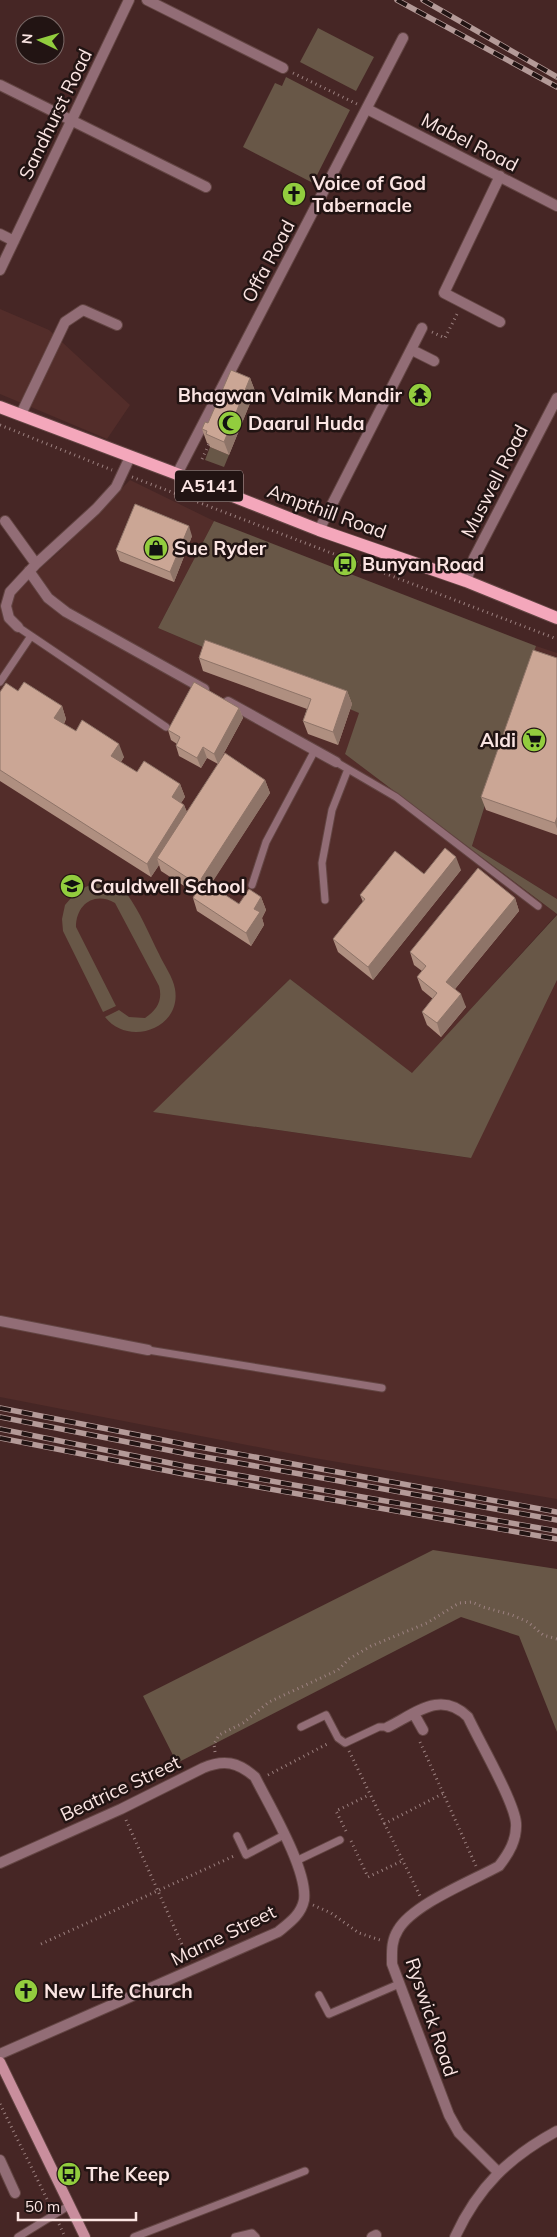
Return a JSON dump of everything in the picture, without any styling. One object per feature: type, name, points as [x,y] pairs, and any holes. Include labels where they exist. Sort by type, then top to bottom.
[{"type":"main road","name":"Ampthill Road","points":[[0,408],[21,414],[319,530],[466,581],[557,618]]},
{"type":"main road","points":[[0,2062],[85,2237]]},
{"type":"street","name":"Sandhurst Road","points":[[0,270],[129,0]]},
{"type":"street","points":[[147,0],[283,68]]},
{"type":"street","name":"Offa Road","points":[[177,474],[404,38]]},
{"type":"street","points":[[0,85],[206,187]]},
{"type":"street","name":"Mabel Road","points":[[367,109],[557,206]]},
{"type":"street","points":[[500,176],[444,293],[500,322]]},
{"type":"street","points":[[0,234],[14,240]]},
{"type":"street","points":[[21,414],[66,322],[82,310],[117,325]]},
{"type":"street","points":[[319,530],[422,328]]},
{"type":"street","points":[[412,350],[434,361]]},
{"type":"street","name":"Muswell Road","points":[[466,581],[474,558],[557,398]]},
{"type":"street","points":[[18,627],[9,618],[6,606],[10,592],[32,567],[96,509],[116,487],[130,457]]},
{"type":"street","points":[[6,521],[48,598],[66,612],[336,762]]},
{"type":"street","points":[[0,1320],[148,1350]]},
{"type":"street","name":"Ryswick Road","points":[[388,1727],[431,1705],[446,1704],[458,1707],[468,1717],[508,1799],[516,1822],[515,1838],[509,1854],[500,1866],[411,1913],[398,1930],[392,1944],[392,1964],[449,2115],[459,2133],[498,2172]]},
{"type":"street","points":[[414,1714],[423,1730]]},
{"type":"street","points":[[215,1763],[228,1762],[244,1767],[256,1779],[296,1861],[304,1882],[304,1901]]},
{"type":"street","name":"Beatrice Street","points":[[0,1863],[215,1763]]},
{"type":"street","name":"Marne Street","points":[[0,2054],[278,1932],[297,1916],[304,1901]]},
{"type":"street","points":[[455,2237],[478,2196],[498,2172],[517,2156],[557,2131]]},
{"type":"street","points":[[0,2160],[15,2193]]},
{"type":"lane","points":[[18,627],[166,727]]},
{"type":"lane","points":[[0,682],[31,636]]},
{"type":"lane","points":[[252,885],[266,842],[315,750]]},
{"type":"lane","points":[[336,762],[396,797],[538,906]]},
{"type":"lane","points":[[325,900],[322,863],[332,810],[348,769]]},
{"type":"lane","points":[[148,1350],[382,1388]]},
{"type":"lane","points":[[301,1727],[326,1715],[338,1738],[345,1743],[379,1727],[388,1727]]},
{"type":"lane","points":[[237,1836],[246,1854],[284,1835]]},
{"type":"lane","points":[[296,1861],[340,1840]]},
{"type":"lane","points":[[319,1995],[329,2014],[399,1984]]},
{"type":"lane","points":[[134,2237],[305,2170]]},
{"type":"lane","points":[[18,2237],[70,2205]]},
{"type":"lane","points":[[235,2237],[248,2232],[256,2237]]},
{"type":"path","points":[[283,68],[367,109]]},
{"type":"path","points":[[422,328],[445,338],[462,304]]},
{"type":"path","points":[[0,425],[123,474],[335,555],[392,574],[557,639]]},
{"type":"path","points":[[202,459],[209,444]]},
{"type":"path","points":[[215,1763],[214,1744],[219,1734],[243,1723],[269,1702],[338,1670],[349,1659],[371,1646],[427,1623],[459,1603],[472,1602],[512,1615],[528,1622],[542,1635],[557,1639]]},
{"type":"path","points":[[423,1730],[418,1738],[481,1876]]},
{"type":"path","points":[[256,1779],[338,1738]]},
{"type":"path","points":[[345,1743],[425,1906]]},
{"type":"path","points":[[384,1824],[444,1793]]},
{"type":"path","points":[[369,1795],[336,1811],[368,1877],[402,1861]]},
{"type":"path","points":[[121,1808],[160,1892],[193,1970]]},
{"type":"path","points":[[41,1944],[160,1892],[244,1851]]},
{"type":"path","points":[[304,1901],[331,1913],[359,1933],[392,1944]]},
{"type":"path","points":[[0,2104],[65,2237]]},
{"type":"shaded area","points":[[318,28],[374,57],[356,91],[300,62]]},
{"type":"shaded area","points":[[286,77],[350,110],[313,183],[243,147],[275,83],[282,86]]},
{"type":"shaded area","points":[[0,309],[49,330],[130,405],[107,439],[0,394]]},
{"type":"shaded area","points":[[210,447],[229,455],[224,467],[205,460]]},
{"type":"shaded area","points":[[130,480],[214,521],[158,628],[360,713],[345,754],[557,914],[412,1074],[290,979],[154,1112],[470,1158],[557,980],[557,1499],[314,1458],[0,1397],[0,604],[60,551]]},
{"type":"shaded area","points":[[214,521],[536,646],[472,846],[557,899],[557,914],[345,754],[359,713],[158,628]]},
{"type":"shaded area","points":[[536,646],[557,653],[557,899],[472,846]]},
{"type":"shaded area","points":[[100,883],[118,887],[127,894],[174,985],[175,1003],[170,1014],[162,1023],[151,1029],[139,1032],[127,1031],[115,1026],[105,1017],[119,1010],[129,1017],[145,1018],[156,1008],[160,996],[159,986],[115,903],[100,898],[88,902],[79,912],[76,927],[116,1006],[103,1012],[63,931],[62,919],[65,905],[77,891]]},
{"type":"shaded area","points":[[557,915],[557,980],[471,1158],[153,1112],[290,979],[412,1073]]},
{"type":"shaded area","points":[[433,1550],[557,1569],[557,1732],[519,1636],[461,1617],[177,1763],[143,1696]]},
{"type":"building","points":[[231,370],[250,378],[224,442],[206,434],[207,431],[202,429],[205,422],[208,423]]},
{"type":"building","name":"Sue Ryder","points":[[135,504],[189,526],[170,572],[116,550]]},
{"type":"building","points":[[205,640],[347,691],[333,732],[303,721],[311,699],[199,658]]},
{"type":"building","name":"Aldi","points":[[533,650],[557,658],[557,817],[555,823],[481,797]]},
{"type":"building","points":[[24,682],[62,706],[54,718],[76,731],[82,720],[119,744],[111,756],[137,772],[144,761],[180,784],[172,797],[184,805],[147,864],[0,770],[0,692],[6,683],[18,691]]},
{"type":"building","points":[[194,682],[239,708],[214,754],[203,747],[197,758],[176,746],[180,737],[168,730]]},
{"type":"building","points":[[225,753],[265,780],[201,879],[239,904],[249,889],[261,897],[254,909],[260,912],[246,933],[193,898],[200,886],[157,858]]},
{"type":"building","points":[[445,848],[456,857],[368,967],[333,939],[365,899],[360,895],[395,851],[424,874]]},
{"type":"building","points":[[478,868],[515,898],[446,982],[461,994],[437,1023],[422,1012],[437,993],[417,977],[426,966],[410,952]]},
{"type":"railway","points":[[397,0],[557,87]]},
{"type":"railway","points":[[423,0],[557,77]]},
{"type":"railway","points":[[0,1408],[189,1445],[557,1512]]},
{"type":"railway","points":[[0,1417],[188,1454],[557,1520]]},
{"type":"railway","points":[[0,1429],[185,1466],[557,1531]]},
{"type":"railway","points":[[0,1438],[184,1474],[557,1539]]},
{"type":"place","name":"Voice of God Tabernacle","points":[[294,194]]},
{"type":"place","name":"Bhagwan Valmik Mandir","points":[[420,395]]},
{"type":"place","name":"Daarul Huda","points":[[230,423]]},
{"type":"place","name":"Sue Ryder","points":[[156,548]]},
{"type":"place","name":"Bunyan Road","points":[[345,564]]},
{"type":"place","name":"Aldi","points":[[534,740]]},
{"type":"place","name":"Cauldwell School","points":[[72,886]]},
{"type":"place","name":"New Life Church","points":[[26,1991]]},
{"type":"place","name":"The Keep","points":[[69,2174]]}]
